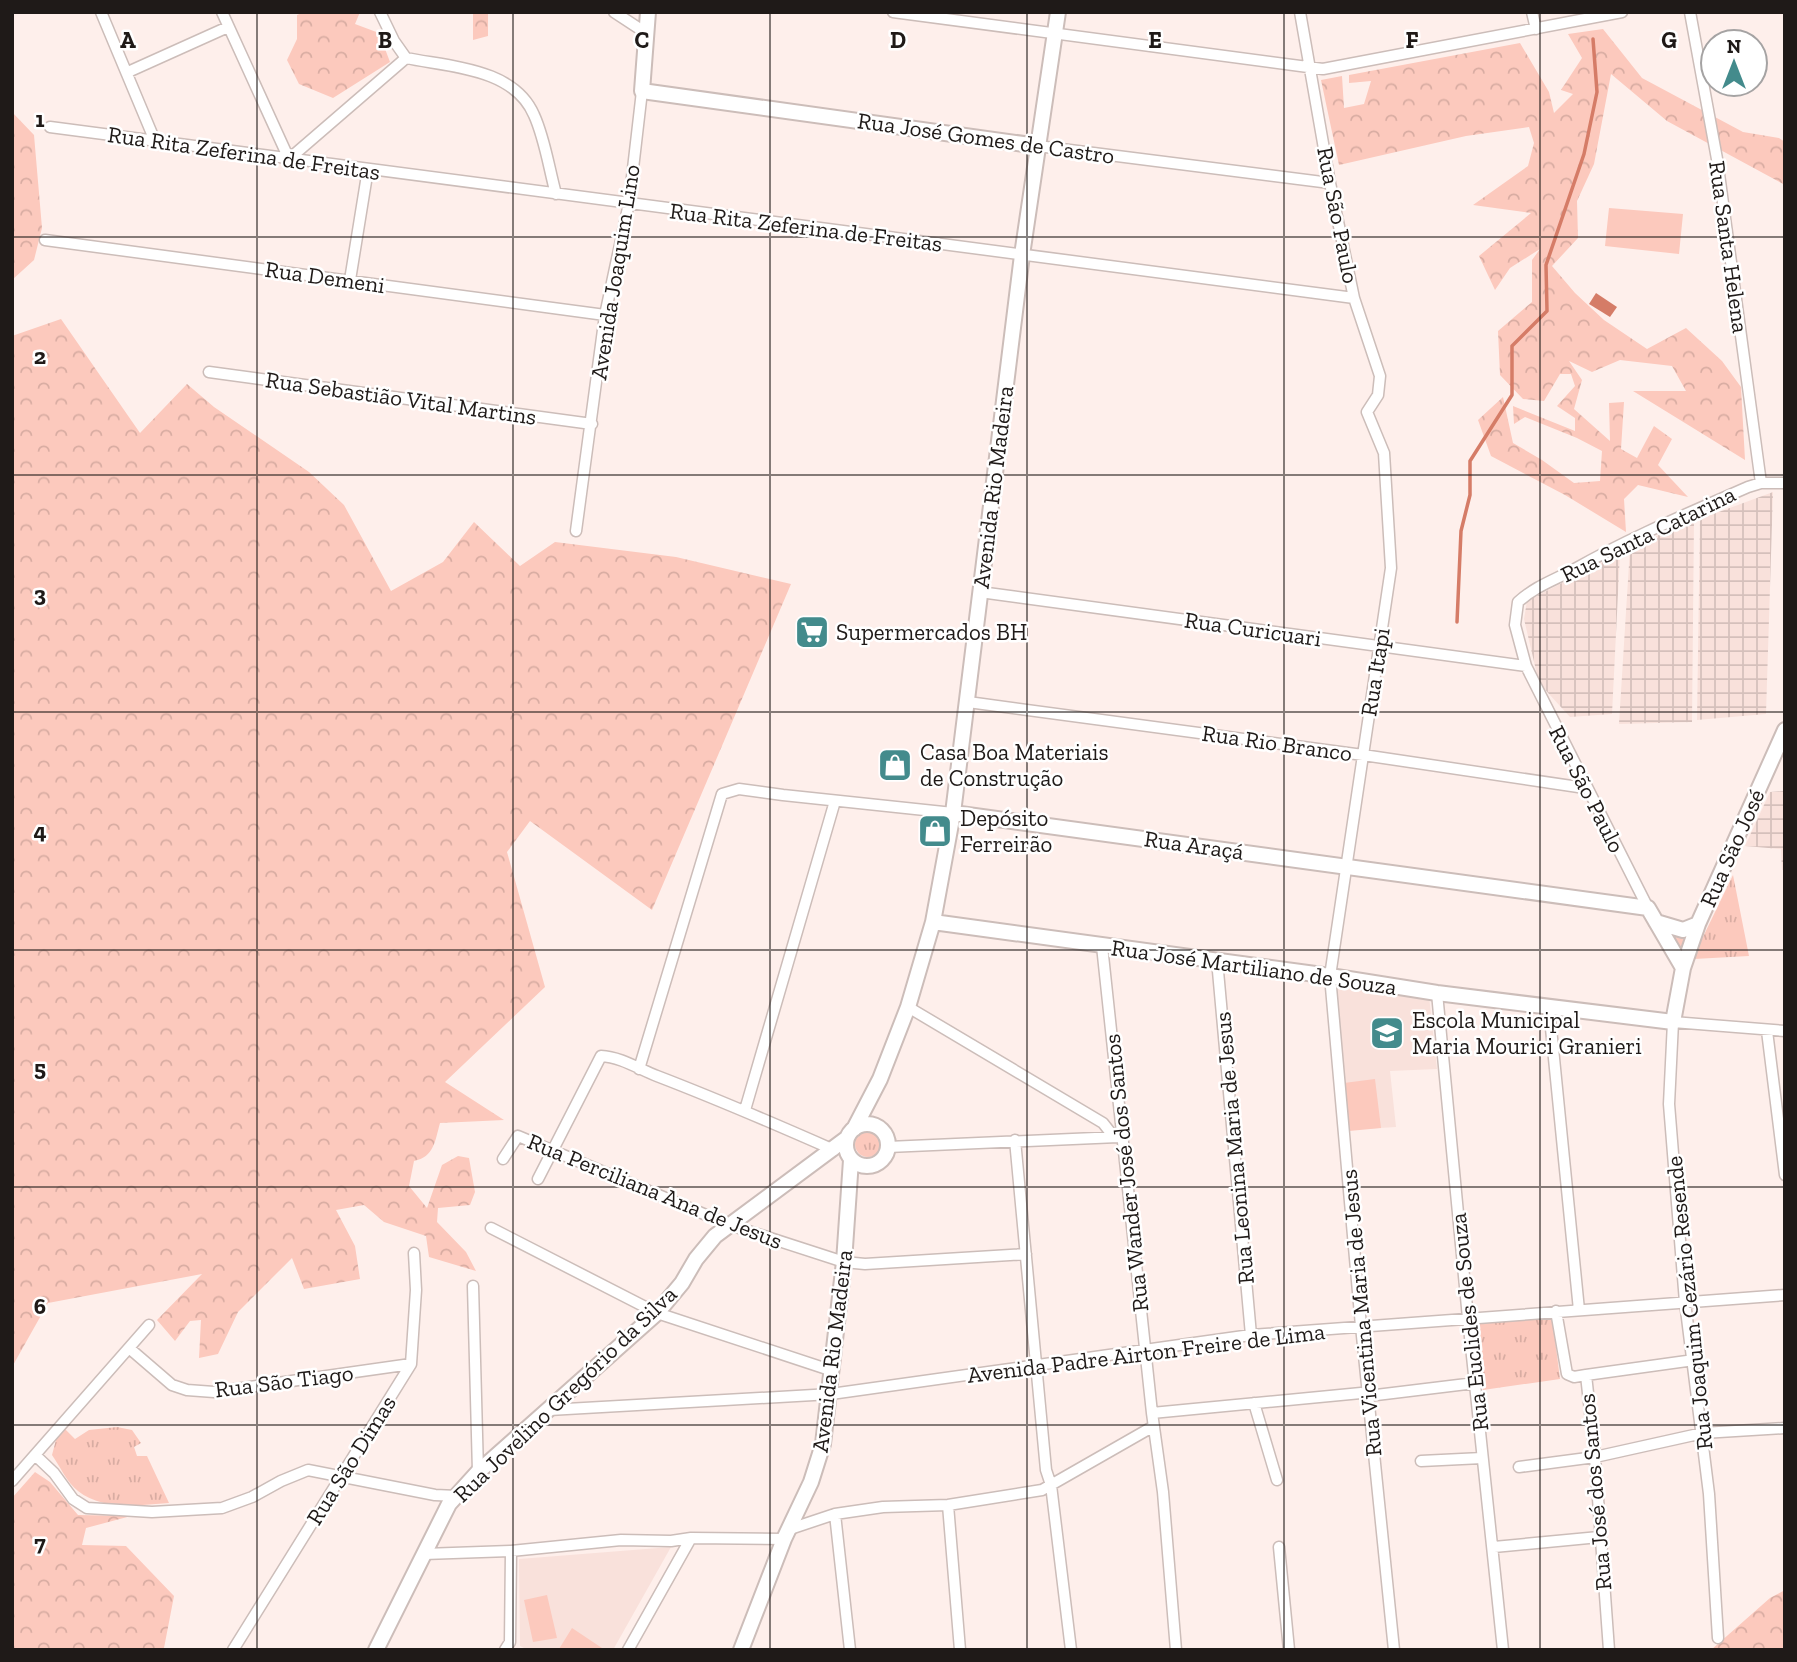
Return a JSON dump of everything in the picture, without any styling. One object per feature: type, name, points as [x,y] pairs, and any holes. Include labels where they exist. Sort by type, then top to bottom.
[{"type":"street","points":[[101,12],[155,141]]},
{"type":"street","points":[[222,12],[289,159],[407,58]]},
{"type":"street","points":[[380,12],[394,41],[407,58],[485,74],[513,87],[534,114],[555,194]]},
{"type":"street","points":[[614,12],[646,33]]},
{"type":"street","name":"Avenida Joaquim Lino","points":[[576,531],[605,315],[629,203],[648,12]]},
{"type":"street","points":[[893,12],[1312,69],[1622,12]]},
{"type":"street","name":"Avenida Rio Madeira","points":[[850,1134],[880,1079],[908,1007],[933,922],[953,813],[1022,255],[1058,12]]},
{"type":"street","name":"Rua São Paulo","points":[[1300,12],[1330,183],[1354,298],[1380,376],[1378,396],[1367,412]]},
{"type":"street","points":[[1532,12],[1536,29]]},
{"type":"street","name":"Rua Santa Helena","points":[[1690,12],[1717,159],[1761,483]]},
{"type":"street","points":[[128,72],[228,27]]},
{"type":"street","name":"Rua José Gomes de Castro","points":[[642,91],[1330,183]]},
{"type":"street","name":"Rua Rita Zeferina de Freitas","points":[[50,127],[1354,298]]},
{"type":"street","points":[[350,280],[368,169]]},
{"type":"street","name":"Rua Demeni","points":[[45,240],[605,315]]},
{"type":"street","name":"Rua Sebastião Vital Martins","points":[[209,372],[592,424]]},
{"type":"street","name":"Rua Itapi","points":[[1330,976],[1391,568],[1384,453],[1367,412]]},
{"type":"street","name":"Rua Santa Catarina","points":[[1518,602],[1536,586],[1555,579],[1620,544],[1748,486],[1785,482]]},
{"type":"street","name":"Rua Curicuari","points":[[979,592],[1526,666]]},
{"type":"street","name":"Rua São Paulo","points":[[1518,602],[1515,625],[1526,666],[1648,908],[1683,968]]},
{"type":"street","name":"Rua Rio Branco","points":[[968,702],[1586,788]]},
{"type":"street","name":"Rua São José","points":[[1683,968],[1698,924],[1785,730]]},
{"type":"street","name":"Rua Araçá","points":[[639,1069],[722,794],[739,789],[953,813],[1648,908]]},
{"type":"street","points":[[745,1110],[835,801]]},
{"type":"street","name":"Rua José Martiliano de Souza","points":[[933,922],[1549,1008],[1673,1023],[1785,1031]]},
{"type":"street","points":[[1656,922],[1683,930],[1698,924]]},
{"type":"street","name":"Rua Wander José dos Santos","points":[[1102,946],[1118,1137],[1163,1492],[1176,1650]]},
{"type":"street","name":"Rua Leonina Maria de Jesus","points":[[1217,960],[1251,1335]]},
{"type":"street","name":"Rua Joaquim Cezário Resende","points":[[1683,968],[1673,1023],[1669,1104],[1685,1301],[1709,1494],[1718,1638]]},
{"type":"street","name":"Rua Vicentina Maria de Jesus","points":[[1330,976],[1361,1326],[1394,1650]]},
{"type":"street","name":"Rua Euclides de Souza","points":[[1437,993],[1503,1650]]},
{"type":"street","points":[[908,1007],[1103,1123],[1118,1137]]},
{"type":"street","points":[[1549,1008],[1579,1310]]},
{"type":"street","points":[[1768,1031],[1785,1175]]},
{"type":"street","points":[[537,1179],[601,1056],[613,1057],[745,1110],[834,1150],[861,1166],[873,1166],[886,1156],[888,1140],[882,1130],[865,1124],[850,1134],[850,1158]]},
{"type":"street","name":"Avenida Rio Madeira","points":[[880,1079],[878,1111],[882,1130]]},
{"type":"street","name":"Rua Jovelino Gregório da Silva","points":[[376,1650],[449,1504],[478,1472],[657,1313],[682,1283],[708,1244],[834,1150],[850,1134]]},
{"type":"street","name":"Rua Perciliana Ana de Jesus","points":[[503,1159],[517,1136],[730,1225],[844,1262],[865,1264],[1026,1254]]},
{"type":"street","points":[[888,1147],[1118,1137]]},
{"type":"street","points":[[1015,1140],[1046,1470],[1051,1485],[1071,1650]]},
{"type":"street","name":"Avenida Rio Madeira","points":[[741,1650],[787,1534],[811,1482],[823,1444],[831,1394],[844,1262],[850,1158]]},
{"type":"street","name":"Avenida Rio Madeira","points":[[849,1205],[859,1181],[873,1166]]},
{"type":"street","points":[[491,1228],[657,1313],[833,1371]]},
{"type":"street","name":"Rua São Dimas","points":[[233,1650],[411,1364],[416,1290],[414,1253]]},
{"type":"street","points":[[473,1286],[478,1472]]},
{"type":"street","name":"Avenida Padre Airton Freire de Lima","points":[[549,1410],[831,1394],[1251,1335],[1785,1295]]},
{"type":"street","name":"Rua José dos Santos","points":[[1556,1311],[1567,1374],[1574,1377],[1586,1375],[1609,1650]]},
{"type":"street","points":[[12,1481],[149,1325]]},
{"type":"street","name":"Rua São Tiago","points":[[129,1349],[172,1385],[187,1390],[214,1392],[411,1364]]},
{"type":"street","points":[[1586,1375],[1694,1360]]},
{"type":"street","points":[[1152,1413],[1361,1393],[1368,1396],[1475,1383]]},
{"type":"street","points":[[1254,1403],[1277,1480]]},
{"type":"street","points":[[424,1554],[511,1551],[621,1540],[671,1541],[787,1534],[835,1514],[883,1507],[948,1505],[1042,1490],[1154,1426]]},
{"type":"street","points":[[1519,1467],[1594,1457],[1703,1433],[1785,1428]]},
{"type":"street","points":[[34,1455],[54,1473],[73,1499],[87,1508],[152,1512],[222,1508],[308,1470],[435,1495],[457,1496]]},
{"type":"street","points":[[1421,1461],[1482,1458]]},
{"type":"street","points":[[948,1505],[960,1650]]},
{"type":"street","points":[[835,1514],[850,1650]]},
{"type":"street","points":[[1494,1547],[1599,1537]]},
{"type":"street","points":[[628,1650],[691,1538]]},
{"type":"street","points":[[1279,1547],[1289,1650]]},
{"type":"street","points":[[505,1650],[510,1642],[511,1551]]},
{"type":"shaded area","points":[[1596,293],[1617,307],[1610,317],[1589,304]]},
{"type":"shaded area","points":[[1773,492],[1766,714],[1697,720],[1700,519]]},
{"type":"shaded area","points":[[1694,519],[1692,722],[1619,724],[1630,548]]},
{"type":"shaded area","points":[[1620,553],[1612,714],[1570,717],[1539,683],[1524,619],[1527,601]]},
{"type":"shaded area","points":[[1785,791],[1785,870],[1782,870],[1781,849],[1745,846],[1770,792]]},
{"type":"shaded area","name":"Escola Municipal Maria Mourici Granieri","points":[[1336,982],[1429,996],[1437,1069],[1390,1071],[1396,1127],[1347,1130]]},
{"type":"shaded area","points":[[671,1547],[613,1650],[528,1650],[520,1646],[519,1559]]},
{"type":"green space","points":[[304,12],[360,12],[355,24],[379,33],[390,62],[333,98],[299,84],[287,60],[297,39],[297,15]]},
{"type":"green space","points":[[473,12],[488,12],[488,36],[473,40]]},
{"type":"green space","points":[[1603,29],[1642,78],[1743,132],[1779,138],[1785,142],[1785,185],[1667,121],[1611,74],[1594,164],[1577,201],[1578,238],[1552,266],[1575,293],[1604,320],[1647,349],[1686,328],[1722,361],[1741,387],[1745,460],[1633,391],[1686,391],[1672,366],[1620,360],[1592,372],[1569,361],[1582,380],[1574,409],[1610,441],[1609,403],[1624,402],[1621,449],[1637,458],[1654,426],[1672,439],[1658,465],[1688,497],[1638,485],[1624,499],[1626,532],[1565,495],[1491,456],[1478,420],[1503,397],[1513,443],[1574,483],[1600,481],[1602,451],[1525,417],[1514,424],[1513,406],[1575,431],[1575,418],[1557,406],[1575,386],[1571,374],[1560,374],[1544,401],[1523,399],[1500,375],[1498,331],[1532,302],[1532,260],[1540,249],[1510,268],[1495,290],[1479,256],[1531,213],[1473,205],[1528,166],[1534,143],[1529,127],[1466,136],[1339,165],[1321,80],[1342,76],[1344,108],[1364,104],[1371,81],[1349,83],[1349,75],[1520,43],[1549,92],[1554,113],[1573,94],[1561,90],[1582,58],[1568,34]]},
{"type":"green space","points":[[12,112],[34,135],[42,228],[34,260],[12,280]]},
{"type":"green space","points":[[1609,208],[1683,214],[1679,254],[1605,246]]},
{"type":"green space","points":[[61,319],[140,433],[187,384],[214,407],[309,472],[344,505],[391,591],[443,562],[474,522],[520,566],[555,542],[676,557],[791,584],[652,910],[530,821],[507,852],[545,987],[445,1082],[504,1120],[440,1123],[430,1152],[414,1161],[409,1186],[427,1208],[442,1165],[458,1156],[469,1158],[475,1192],[470,1205],[438,1208],[437,1222],[466,1252],[476,1271],[429,1257],[426,1236],[384,1222],[364,1205],[336,1210],[355,1246],[360,1279],[304,1289],[292,1258],[238,1312],[218,1354],[199,1358],[201,1320],[190,1321],[175,1341],[157,1320],[202,1274],[48,1303],[12,1367],[12,336]]},
{"type":"green space","points":[[1733,875],[1749,956],[1694,959],[1679,951],[1671,936],[1684,936],[1683,949],[1700,943]]},
{"type":"green space","points":[[1375,1079],[1381,1128],[1349,1131],[1344,1083]]},
{"type":"green space","points":[[868,1131],[877,1135],[881,1144],[877,1153],[868,1157],[859,1153],[855,1144],[859,1135]]},
{"type":"green space","points":[[1552,1316],[1560,1379],[1483,1390],[1472,1324]]},
{"type":"green space","points":[[117,1427],[132,1430],[141,1443],[134,1447],[137,1456],[147,1456],[169,1503],[122,1505],[99,1502],[70,1484],[52,1455],[57,1436],[65,1429],[75,1439],[89,1430]]},
{"type":"green space","points":[[35,1472],[50,1482],[78,1515],[131,1516],[86,1528],[82,1545],[126,1546],[174,1596],[164,1648],[12,1650],[12,1498]]},
{"type":"green space","points":[[1785,1590],[1785,1650],[1711,1650],[1770,1598]]},
{"type":"green space","points":[[547,1595],[557,1638],[533,1642],[524,1600]]},
{"type":"green space","points":[[572,1628],[605,1650],[559,1649]]},
{"type":"waterway","points":[[1457,622],[1461,531],[1470,495],[1470,461],[1512,395],[1512,346],[1547,311],[1546,265],[1584,154],[1597,92],[1593,39]]},
{"type":"place","name":"Supermercados BH","points":[[812,632]]},
{"type":"place","name":"Casa Boa Materiais de Construção","points":[[895,765]]},
{"type":"place","name":"Depósito Ferreirão","points":[[935,831]]},
{"type":"place","name":"Escola Municipal Maria Mourici Granieri","points":[[1387,1033]]}]
